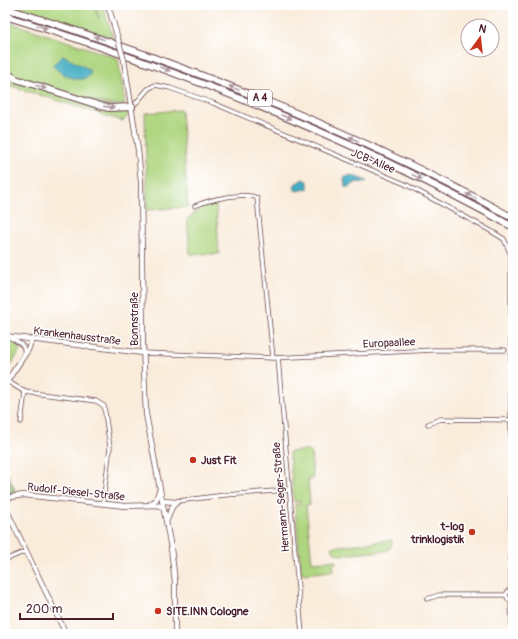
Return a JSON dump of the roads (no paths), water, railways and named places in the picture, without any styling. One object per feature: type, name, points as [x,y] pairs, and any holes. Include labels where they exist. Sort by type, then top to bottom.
[{"type":"highway","name":"A 4","points":[[5,8],[138,51],[260,98],[375,148],[513,218]]},
{"type":"highway","name":"A 4","points":[[5,16],[141,60],[260,106],[378,158],[513,227]]},
{"type":"highway","points":[[5,72],[16,79],[101,106],[109,108],[134,105]]},
{"type":"main road","name":"Bonnstraße","points":[[108,5],[124,60],[134,105],[141,190],[143,353],[146,414],[166,521],[175,582],[175,634]]},
{"type":"main road","name":"Krankenhausstraße","points":[[7,336],[143,353]]},
{"type":"main road","points":[[6,383],[23,357],[32,339]]},
{"type":"main road","points":[[147,506],[156,500],[160,489]]},
{"type":"main road","name":"Rudolf-Diesel-Straße","points":[[5,501],[11,497],[24,495],[125,506],[163,507]]},
{"type":"main road","points":[[162,501],[178,502]]},
{"type":"main road","points":[[166,521],[172,507],[178,502]]},
{"type":"main road","points":[[5,508],[66,634]]},
{"type":"street","name":"JCB-Allee","points":[[134,105],[148,89],[154,85],[213,103],[405,184],[504,239],[511,255],[512,345]]},
{"type":"street","points":[[195,206],[209,200],[249,196],[257,198],[273,358]]},
{"type":"street","name":"Krankenhausstraße","points":[[7,336],[23,346],[25,351],[23,357]]},
{"type":"street","points":[[506,595],[508,591],[512,590],[512,355],[507,354],[505,350],[507,346],[512,345]]},
{"type":"street","name":"Europaallee","points":[[143,353],[278,358],[424,351],[505,350]]},
{"type":"street","name":"Hermann-Seger-Straße","points":[[278,358],[288,490],[302,634]]},
{"type":"street","points":[[6,383],[25,392],[96,401],[104,406],[110,447],[103,503]]},
{"type":"street","points":[[21,422],[25,392]]},
{"type":"street","points":[[428,424],[441,420],[511,420]]},
{"type":"street","points":[[178,502],[225,495],[288,490]]},
{"type":"street","points":[[5,560],[26,551]]},
{"type":"street","points":[[427,599],[440,595],[506,595]]},
{"type":"street","points":[[506,595],[508,599],[512,600],[512,634]]},
{"type":"water","points":[[64,55],[89,70],[91,73],[83,79],[77,79],[60,72],[52,65]]},
{"type":"water","points":[[350,175],[367,181],[363,183],[357,182],[349,187],[345,187],[344,178]]},
{"type":"water","points":[[303,179],[308,181],[308,189],[296,191],[294,188],[295,184]]},
{"type":"place","name":"Just Fit","points":[[193,460]]},
{"type":"place","name":"t-log trinklogistik","points":[[472,532]]},
{"type":"place","name":"SITE.INN Cologne","points":[[158,611]]}]
